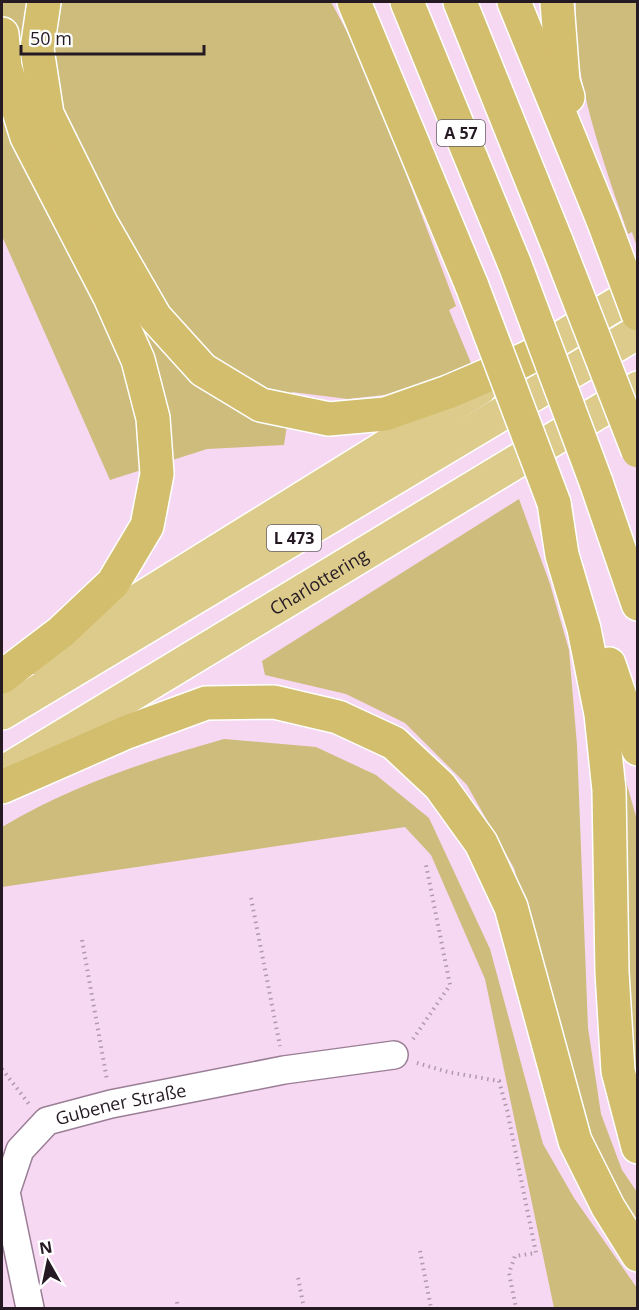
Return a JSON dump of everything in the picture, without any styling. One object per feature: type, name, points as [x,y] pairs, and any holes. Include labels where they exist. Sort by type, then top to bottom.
[{"type":"highway","points":[[44,2],[37,49],[47,114],[101,223],[155,317],[203,370],[261,405],[329,419],[385,414],[448,392],[530,357]]},
{"type":"highway","points":[[343,2],[406,126]]},
{"type":"highway","points":[[354,2],[472,286],[554,503],[638,748]]},
{"type":"highway","name":"A 57","points":[[407,2],[514,265],[596,482],[638,604]]},
{"type":"highway","name":"A 57","points":[[460,2],[638,451]]},
{"type":"highway","points":[[514,2],[603,220],[638,314]]},
{"type":"highway","points":[[557,2],[563,81],[603,220]]},
{"type":"highway","points":[[2,34],[5,68],[27,137],[110,297],[138,360],[153,417],[157,474],[147,526],[113,582],[61,632],[2,676]]},
{"type":"highway","points":[[2,686],[638,291]]},
{"type":"highway","name":"L 473","points":[[2,713],[638,332]]},
{"type":"highway","name":"Charlottering","points":[[2,773],[638,388]]},
{"type":"highway","points":[[554,503],[562,555],[584,629],[601,714],[609,790],[612,972],[618,1071],[638,1147]]},
{"type":"highway","points":[[2,787],[126,732],[206,703],[274,702],[338,717],[394,743],[440,786],[474,833],[512,907],[575,1142],[608,1207],[638,1255]]},
{"type":"street","name":"Gubener Straße","points":[[30,1308],[6,1192],[20,1150],[47,1121],[111,1104],[284,1070],[394,1055]]},
{"type":"path","points":[[394,1055],[416,1036],[450,985],[426,865]]},
{"type":"path","points":[[251,898],[284,1070]]},
{"type":"path","points":[[82,940],[111,1104]]},
{"type":"path","points":[[394,1055],[448,1072],[499,1081],[536,1253],[515,1256],[509,1274],[516,1308]]},
{"type":"path","points":[[2,1069],[24,1099],[47,1121]]},
{"type":"path","points":[[420,1251],[431,1308]]},
{"type":"path","points":[[298,1278],[304,1308]]},
{"type":"path","points":[[177,1302],[178,1308]]},
{"type":"shaded area","points":[[2,2],[331,2],[353,43],[383,113],[456,306],[449,310],[471,363],[435,382],[402,393],[348,399],[292,392],[284,445],[207,449],[110,480],[2,236]]},
{"type":"shaded area","points":[[576,2],[637,2],[637,247],[632,232],[628,234],[591,119],[578,59]]},
{"type":"shaded area","points":[[519,499],[550,584],[569,650],[577,745],[588,1028],[601,1114],[622,1170],[637,1192],[637,1234],[621,1210],[577,1104],[542,964],[514,868],[467,785],[405,723],[346,694],[265,675],[262,661]]},
{"type":"shaded area","points":[[224,739],[316,747],[376,775],[429,818],[490,949],[543,1144],[574,1198],[637,1288],[637,1308],[554,1308],[485,979],[431,855],[405,827],[2,887],[2,827],[82,787],[166,756]]},
{"type":"shaded area","points":[[616,746],[637,820],[637,1123],[632,1111]]}]
